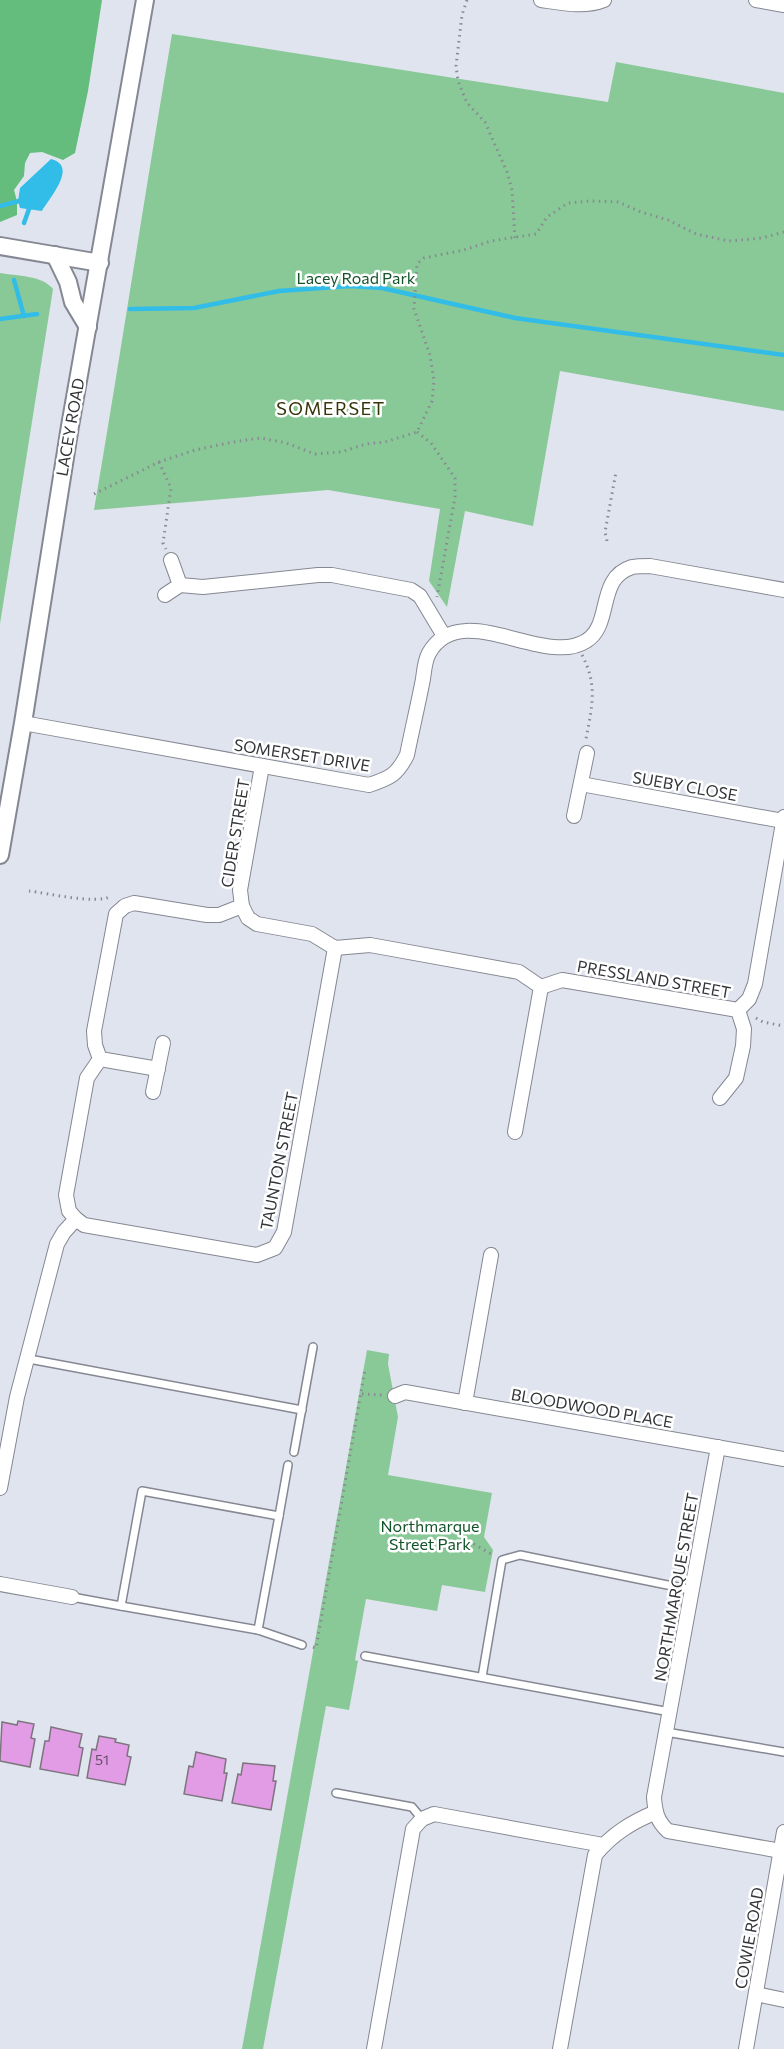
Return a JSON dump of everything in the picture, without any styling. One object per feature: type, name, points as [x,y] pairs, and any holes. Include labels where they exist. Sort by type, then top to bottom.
[{"type":"street","name":"LACEY ROAD","points":[[0,855],[46,570],[145,0]]},
{"type":"street","points":[[541,0],[577,4],[604,0]]},
{"type":"street","points":[[756,0],[784,5]]},
{"type":"street","points":[[0,246],[100,263]]},
{"type":"street","points":[[55,255],[68,282],[73,302],[88,327]]},
{"type":"street","points":[[171,560],[180,585]]},
{"type":"street","points":[[165,595],[180,585],[203,587],[332,575],[411,590],[420,596],[444,636],[453,632],[470,630],[558,647],[576,646],[588,641],[599,628],[609,588],[618,576],[631,567],[650,566],[784,590]]},
{"type":"street","name":"SOMERSET DRIVE","points":[[23,723],[369,785],[387,779],[399,770],[407,755],[428,653],[444,636]]},
{"type":"street","points":[[574,816],[587,753]]},
{"type":"street","name":"CIDER STREET","points":[[242,906],[240,890],[262,766]]},
{"type":"street","name":"SUEBY CLOSE","points":[[580,784],[784,819]]},
{"type":"street","name":"PRESSLAND STREET","points":[[541,987],[562,980],[738,1010],[748,999],[755,984],[784,819]]},
{"type":"street","points":[[100,1059],[94,1031],[116,914],[125,906],[134,903],[207,915],[219,915],[242,906],[248,918],[257,924],[312,934],[335,948],[370,945],[519,972],[541,987],[515,1132]]},
{"type":"street","name":"TAUNTON STREET","points":[[75,1219],[84,1225],[257,1255],[275,1248],[284,1232],[335,948]]},
{"type":"street","points":[[720,1098],[736,1077],[743,1046],[744,1029],[738,1010]]},
{"type":"street","points":[[153,1092],[163,1043]]},
{"type":"street","points":[[100,1059],[158,1069]]},
{"type":"street","points":[[0,1488],[2,1461],[57,1244],[75,1219],[69,1211],[66,1195],[87,1078],[100,1059]]},
{"type":"street","points":[[465,1403],[491,1255]]},
{"type":"street","name":"BLOODWOOD PLACE","points":[[395,1396],[405,1392],[784,1459]]},
{"type":"street","name":"NORTHMARQUE STREET","points":[[656,1812],[654,1797],[718,1447]]},
{"type":"street","points":[[0,1584],[72,1597]]},
{"type":"street","points":[[560,2049],[595,1854],[603,1845],[631,1822],[656,1812],[659,1822],[668,1831],[781,1851]]},
{"type":"street","points":[[374,2049],[414,1829],[422,1819],[434,1814],[603,1845]]},
{"type":"street","name":"COWIE ROAD","points":[[746,2049],[784,1832]]},
{"type":"street","points":[[756,1994],[784,2000]]},
{"type":"lane","points":[[294,1452],[313,1347]]},
{"type":"lane","points":[[29,1359],[302,1410]]},
{"type":"lane","points":[[258,1630],[288,1465]]},
{"type":"lane","points":[[121,1606],[142,1491],[279,1516]]},
{"type":"lane","points":[[482,1677],[502,1560],[520,1556],[692,1590]]},
{"type":"lane","points":[[72,1597],[258,1630],[302,1645]]},
{"type":"lane","points":[[365,1656],[670,1712]]},
{"type":"lane","points":[[666,1732],[784,1752]]},
{"type":"lane","points":[[336,1792],[412,1807],[422,1819]]},
{"type":"path","points":[[467,0],[462,15],[456,66],[458,81],[467,103],[485,122],[507,172],[512,190],[515,239]]},
{"type":"path","points":[[94,494],[159,462],[195,450],[233,442],[261,438],[286,443],[315,454],[341,452],[417,432],[432,401],[434,381],[430,355],[414,309],[417,264],[424,258],[464,250],[491,241],[536,234],[547,217],[568,202],[618,202],[668,220],[696,234],[729,241],[762,238],[784,232]]},
{"type":"path","points":[[417,432],[431,443],[455,478],[455,497],[437,594],[439,602]]},
{"type":"path","points":[[159,462],[171,488],[164,543],[171,560]]},
{"type":"path","points":[[607,541],[605,531],[616,472]]},
{"type":"path","points":[[576,646],[591,676],[593,702],[586,741],[587,753]]},
{"type":"path","points":[[29,891],[68,898],[85,897],[100,900],[106,900],[111,896]]},
{"type":"path","points":[[738,1010],[748,1012],[763,1022],[784,1026]]},
{"type":"path","points":[[302,1645],[316,1648],[365,1369]]},
{"type":"path","points":[[362,1394],[395,1396]]},
{"type":"path","points":[[458,1535],[502,1560]]},
{"type":"green space","points":[[0,0],[102,0],[88,91],[75,153],[63,160],[42,152],[30,153],[25,163],[24,176],[14,190],[17,215],[0,222]]},
{"type":"green space","name":"Lacey Road Park","points":[[172,34],[608,102],[616,62],[784,93],[784,411],[560,371],[533,526],[465,511],[447,607],[429,581],[440,509],[328,490],[94,510]]},
{"type":"green space","points":[[0,273],[36,279],[53,289],[0,624]]},
{"type":"green space","name":"Northmarque Street Park","points":[[367,1350],[389,1354],[388,1364],[398,1417],[388,1475],[492,1493],[484,1537],[493,1550],[485,1592],[442,1585],[437,1611],[366,1599],[349,1710],[326,1706],[263,2049],[242,2049]]},
{"type":"water","points":[[51,159],[59,163],[62,168],[62,175],[56,190],[42,211],[20,208],[18,201],[20,188]]},
{"type":"building","points":[[18,1721],[34,1724],[31,1738],[35,1739],[30,1767],[0,1761],[2,1722],[17,1725]]},
{"type":"building","points":[[51,1727],[82,1734],[79,1747],[83,1748],[78,1776],[40,1769],[45,1741],[49,1741]]},
{"type":"building","points":[[99,1736],[116,1739],[115,1742],[129,1745],[127,1756],[131,1757],[125,1785],[87,1778],[92,1749],[96,1750]]},
{"type":"building","points":[[196,1752],[226,1759],[224,1773],[227,1773],[222,1801],[184,1794],[189,1766],[193,1767]]},
{"type":"building","points":[[243,1763],[275,1766],[273,1781],[276,1781],[271,1810],[232,1803],[238,1774],[241,1775]]},
{"type":"waterway","points":[[0,206],[23,200]]},
{"type":"waterway","points":[[24,223],[29,209],[27,206]]},
{"type":"waterway","points":[[14,280],[24,316]]},
{"type":"waterway","points":[[130,309],[194,308],[279,291],[350,286],[382,288],[515,318],[784,355]]},
{"type":"waterway","points":[[0,319],[37,314]]},
{"type":"district","name":"SOMERSET","points":[[331,409]]}]
